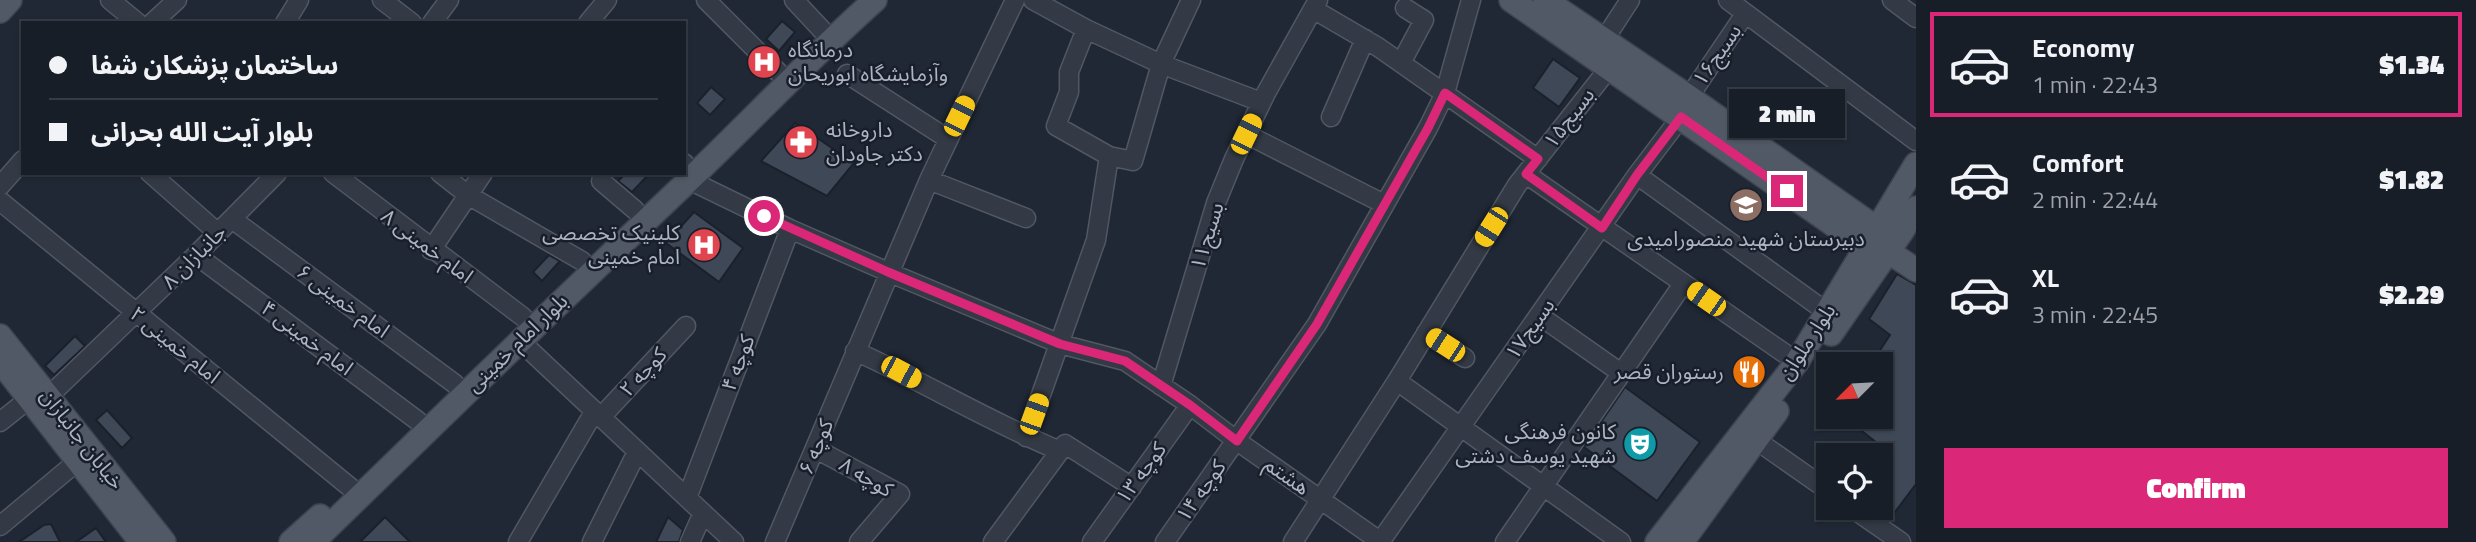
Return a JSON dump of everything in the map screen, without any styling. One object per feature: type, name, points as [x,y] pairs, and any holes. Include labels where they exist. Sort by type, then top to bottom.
[{"type":"main road","points":[[0,11],[10,0]]},
{"type":"main road","name":"بلوار امام خمینی","points":[[686,166],[853,0]]},
{"type":"main road","name":"بلوار امام خمینی","points":[[686,166],[875,0]]},
{"type":"main road","points":[[1511,0],[1609,68],[1685,106]]},
{"type":"main road","points":[[1545,0],[1604,40],[1726,136],[1916,270]]},
{"type":"main road","name":"بلوار ملوان","points":[[1667,541],[1797,362],[1916,164]]},
{"type":"main road","name":"بلوار امام خمینی","points":[[314,534],[351,488],[455,384],[635,210],[676,175]]},
{"type":"main road","name":"بلوار امام خمینی","points":[[291,542],[314,534],[520,341],[677,175]]},
{"type":"main road","name":"بلوار ملوان","points":[[1667,541],[1756,440],[1889,251],[1916,208]]},
{"type":"main road","name":"خیابان جانبازان","points":[[0,336],[79,460],[134,539]]},
{"type":"main road","name":"خیابان جانبازان","points":[[0,361],[39,397],[164,542]]},
{"type":"street","points":[[110,0],[136,21]]},
{"type":"street","points":[[154,21],[177,0]]},
{"type":"street","points":[[286,21],[299,0]]},
{"type":"street","points":[[382,0],[409,21]]},
{"type":"street","points":[[433,21],[449,0]]},
{"type":"street","points":[[590,21],[607,0]]},
{"type":"street","points":[[706,0],[778,72]]},
{"type":"street","points":[[794,0],[822,30]]},
{"type":"street","points":[[1019,0],[1161,64],[1264,97]]},
{"type":"street","name":"کوچه ۶","points":[[775,542],[929,180],[1019,0]]},
{"type":"street","points":[[1086,29],[1069,72],[1069,92],[1056,126],[1109,156],[1133,161],[1161,64],[1191,0]]},
{"type":"street","name":"کوچه ۱۴","points":[[1165,542],[1317,324],[1428,128],[1445,93],[1471,0]]},
{"type":"street","points":[[1604,40],[1630,0]]},
{"type":"street","points":[[1892,0],[1916,18]]},
{"type":"street","points":[[1315,4],[1445,93],[1602,228],[1797,362]]},
{"type":"street","name":"بسیج۱۱","points":[[1161,386],[1216,203],[1264,97],[1315,4]]},
{"type":"street","points":[[1741,6],[1916,141]]},
{"type":"street","name":"بسیج۱۶","points":[[1685,106],[1741,6]]},
{"type":"street","points":[[1401,63],[1424,20],[1405,8]]},
{"type":"street","points":[[1331,117],[1365,39]]},
{"type":"street","name":"بسیج۱۵","points":[[1293,542],[1532,166],[1609,68]]},
{"type":"street","points":[[847,74],[948,139]]},
{"type":"street","name":"بسیج۱۷","points":[[1381,542],[1685,106]]},
{"type":"street","points":[[1246,134],[1384,204]]},
{"type":"street","points":[[1026,437],[1096,240],[1109,156]]},
{"type":"street","points":[[0,186],[21,162]]},
{"type":"street","name":"هشتم","points":[[686,171],[790,229],[888,272],[1060,344],[1125,361],[1381,542]]},
{"type":"street","points":[[152,175],[218,233]]},
{"type":"street","name":"جانبازان ۸","points":[[0,422],[39,397],[136,314],[275,175]]},
{"type":"street","name":"امام خمینی ۸","points":[[335,175],[523,317]]},
{"type":"street","points":[[443,175],[468,195],[582,261]]},
{"type":"street","points":[[431,250],[482,175]]},
{"type":"street","points":[[1637,175],[1828,313]]},
{"type":"street","points":[[929,180],[1026,218]]},
{"type":"street","points":[[601,181],[635,210]]},
{"type":"street","name":"امام خمینی ۲","points":[[0,201],[351,488]]},
{"type":"street","name":"امام خمینی ۶","points":[[232,219],[455,384]]},
{"type":"street","name":"کوچه ۴","points":[[687,498],[790,229]]},
{"type":"street","name":"امام خمینی ۴","points":[[196,256],[418,421]]},
{"type":"street","points":[[1505,542],[1683,284]]},
{"type":"street","points":[[1540,316],[1621,373]]},
{"type":"street","name":"کوچه ۲","points":[[518,542],[597,415],[686,326]]},
{"type":"street","points":[[1426,333],[1465,358]]},
{"type":"street","points":[[520,341],[734,542]]},
{"type":"street","points":[[855,351],[1026,437],[1060,451]]},
{"type":"street","points":[[1396,381],[1621,542]]},
{"type":"street","name":"کوچه ۱۳","points":[[1092,542],[1190,405]]},
{"type":"street","points":[[1756,440],[1816,482]]},
{"type":"street","points":[[993,542],[1065,444],[1132,487]]},
{"type":"street","name":"کوچه ۸","points":[[816,449],[900,494],[859,542]]},
{"type":"street","points":[[592,542],[636,452]]},
{"type":"street","points":[[0,526],[79,460]]},
{"type":"street","points":[[690,542],[703,513]]},
{"type":"street","points":[[1869,520],[1901,542]]},
{"type":"building","points":[[782,21],[795,32],[779,51],[766,39]]},
{"type":"building","points":[[1553,59],[1580,78],[1559,107],[1533,88]]},
{"type":"building","points":[[711,87],[725,99],[710,115],[697,103]]},
{"type":"building","name":"داروخانه دکتر جاودان","points":[[795,123],[854,163],[827,196],[761,161]]},
{"type":"building","points":[[624,175],[648,175],[632,192],[618,181]]},
{"type":"building","name":"کلینیک تخصصی امام خمینی","points":[[694,212],[743,248],[719,282],[666,243]]},
{"type":"building","points":[[549,255],[560,261],[542,281],[533,272]]},
{"type":"building","points":[[1897,274],[1916,285],[1916,484],[1893,515],[1893,443],[1877,443],[1859,429],[1894,429],[1894,352],[1879,352],[1890,335],[1869,319]]},
{"type":"building","points":[[75,336],[85,346],[54,375],[45,366]]},
{"type":"building","name":"کانون فرهنگی شهید یوسف دشتی","points":[[1625,387],[1700,442],[1657,501],[1584,447]]},
{"type":"building","points":[[107,410],[132,438],[122,448],[96,420]]},
{"type":"building","points":[[385,517],[410,542],[360,542]]},
{"type":"building","points":[[668,517],[683,530],[679,542],[656,542]]},
{"type":"building","points":[[51,524],[60,542],[19,542],[44,525]]},
{"type":"building","points":[[96,528],[106,542],[76,542]]},
{"type":"place","name":"درمانگاه وآزمایشگاه ابوریحان","points":[[764,62]]},
{"type":"place","name":"داروخانه دکتر جاودان","points":[[801,142]]},
{"type":"place","name":"دبیرستان شهید منصورامیدی","points":[[1746,205]]},
{"type":"place","name":"کلینیک تخصصی امام خمینی","points":[[704,245]]},
{"type":"place","name":"رستوران قصر","points":[[1749,372]]},
{"type":"place","name":"کانون فرهنگی شهید یوسف دشتی","points":[[1640,444]]},
{"type":"route","points":[[764,216],[888,272],[1060,344],[1125,361],[1237,441],[1317,324],[1445,93],[1538,159],[1526,174],[1602,228],[1637,175],[1681,117],[1787,191]]}]
